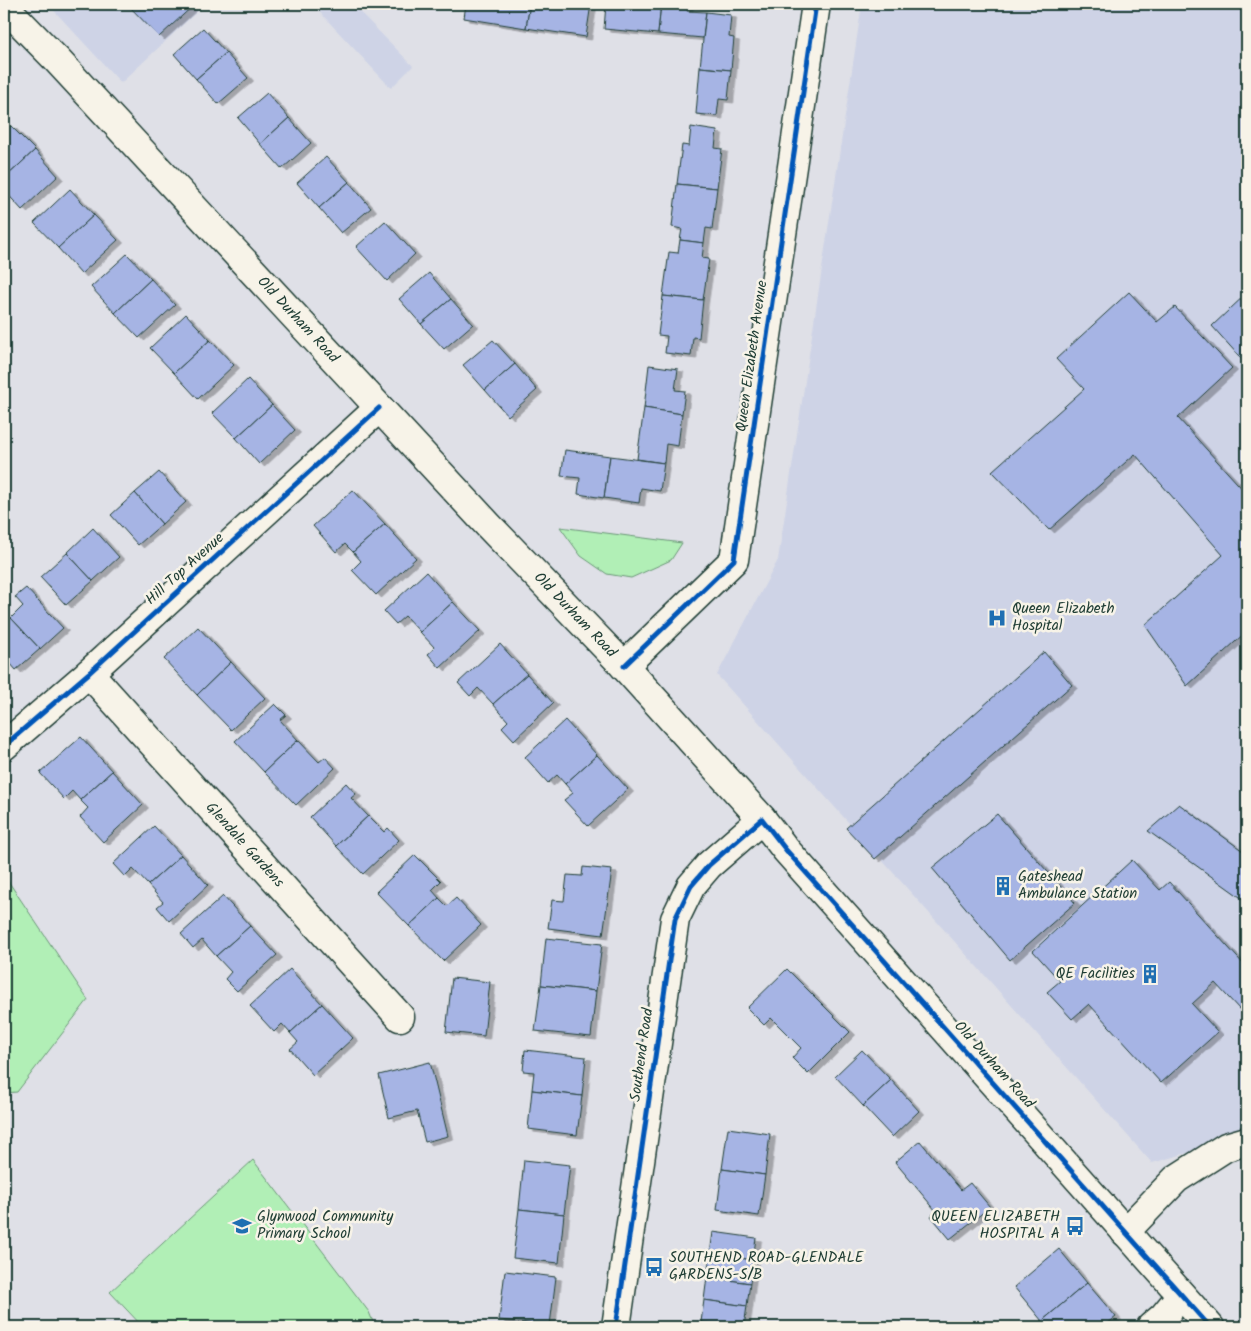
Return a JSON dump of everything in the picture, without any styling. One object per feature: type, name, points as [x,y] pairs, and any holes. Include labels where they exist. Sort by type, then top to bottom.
[{"type":"street","name":"Queen Elizabeth Avenue","points":[[624,666],[734,560],[816,4]]},
{"type":"street","name":"Old Durham Road","points":[[4,6],[56,59],[489,526],[624,666],[762,819],[786,850],[1210,1327]]},
{"type":"street","name":"Hill Top Avenue","points":[[6,739],[89,673],[380,408]]},
{"type":"street","name":"Glendale Gardens","points":[[89,673],[400,1017]]},
{"type":"street","name":"Southend Road","points":[[616,1327],[675,919],[691,886],[709,864],[762,819]]},
{"type":"street","points":[[1125,1232],[1176,1179],[1226,1148],[1247,1141]]},
{"type":"street","points":[[1151,1327],[1163,1317],[1181,1295]]},
{"type":"shaded area","points":[[48,4],[205,4],[121,83]]},
{"type":"shaded area","points":[[312,4],[352,4],[413,66],[391,88]]},
{"type":"shaded area","name":"Queen Elizabeth Hospital","points":[[862,4],[1247,4],[1247,1136],[1152,1163],[717,675],[778,560]]},
{"type":"green space","points":[[560,527],[682,543],[671,560],[631,578],[607,574],[581,556]]},
{"type":"green space","points":[[4,875],[88,1000],[17,1092],[4,1093]]},
{"type":"green space","name":"Glynwood Community Primary School","points":[[253,1160],[369,1312],[375,1327],[143,1327],[110,1292]]},
{"type":"building","points":[[127,4],[195,4],[159,37]]},
{"type":"building","points":[[466,4],[530,4],[526,28],[464,18]]},
{"type":"building","points":[[530,4],[591,4],[586,37],[526,28]]},
{"type":"building","points":[[606,4],[661,4],[658,34],[604,29]]},
{"type":"building","points":[[661,4],[688,4],[687,11],[706,12],[703,38],[658,34]]},
{"type":"building","points":[[706,12],[731,15],[729,37],[734,38],[731,70],[700,67]]},
{"type":"building","points":[[203,28],[226,53],[196,79],[174,54]]},
{"type":"building","points":[[226,53],[248,78],[218,104],[196,79]]},
{"type":"building","points":[[700,67],[731,70],[728,100],[719,99],[717,116],[696,114]]},
{"type":"building","points":[[267,93],[289,118],[260,144],[238,118]]},
{"type":"building","points":[[289,118],[311,143],[282,169],[260,144]]},
{"type":"building","points":[[11,126],[35,150],[4,179],[4,132]]},
{"type":"building","points":[[691,127],[717,131],[715,148],[722,149],[717,188],[677,184],[682,145],[689,146]]},
{"type":"building","points":[[35,150],[58,176],[22,210],[4,190],[4,179]]},
{"type":"building","points":[[326,157],[349,182],[319,208],[297,183]]},
{"type":"building","points":[[349,182],[371,208],[341,233],[319,208]]},
{"type":"building","points":[[677,184],[717,188],[712,229],[706,228],[704,243],[680,240],[682,229],[672,227]]},
{"type":"building","points":[[70,189],[94,215],[58,248],[34,223]]},
{"type":"building","points":[[94,215],[118,240],[81,274],[58,248]]},
{"type":"building","points":[[385,221],[415,254],[387,281],[356,247]]},
{"type":"building","points":[[680,240],[704,243],[702,258],[709,259],[703,300],[663,296],[669,252],[678,253]]},
{"type":"building","points":[[127,254],[151,279],[115,313],[91,287]]},
{"type":"building","points":[[429,273],[451,299],[421,324],[399,299]]},
{"type":"building","points":[[151,279],[175,305],[139,338],[115,313]]},
{"type":"building","points":[[1129,292],[1157,322],[1175,307],[1232,368],[1178,418],[1247,494],[1247,631],[1187,686],[1145,625],[1223,555],[1135,454],[1049,530],[992,471],[1084,389],[1056,359]]},
{"type":"building","points":[[1247,293],[1247,365],[1212,326]]},
{"type":"building","points":[[663,296],[703,300],[699,338],[693,337],[691,356],[665,353],[667,336],[658,335]]},
{"type":"building","points":[[451,299],[473,324],[444,349],[421,324]]},
{"type":"building","points":[[186,314],[210,340],[174,373],[150,348]]},
{"type":"building","points":[[210,340],[234,365],[198,399],[174,373]]},
{"type":"building","points":[[493,340],[515,364],[485,390],[463,365]]},
{"type":"building","points":[[515,364],[537,390],[508,416],[485,390]]},
{"type":"building","points":[[649,365],[678,369],[675,390],[685,391],[682,414],[644,408]]},
{"type":"building","points":[[248,379],[272,405],[236,438],[212,413]]},
{"type":"building","points":[[272,405],[295,430],[259,464],[236,438]]},
{"type":"building","points":[[644,408],[682,414],[678,446],[666,444],[664,463],[637,459]]},
{"type":"building","points":[[565,450],[610,456],[604,498],[578,494],[580,478],[561,476]]},
{"type":"building","points":[[610,456],[664,463],[660,491],[641,488],[639,503],[604,498]]},
{"type":"building","points":[[159,472],[186,502],[162,524],[135,493]]},
{"type":"building","points":[[353,490],[385,524],[353,552],[345,544],[336,552],[313,526]]},
{"type":"building","points":[[135,493],[162,524],[138,545],[111,515]]},
{"type":"building","points":[[385,524],[416,558],[376,595],[352,570],[361,561],[353,552]]},
{"type":"building","points":[[93,528],[119,557],[93,581],[67,553]]},
{"type":"building","points":[[67,553],[93,581],[66,605],[40,577]]},
{"type":"building","points":[[426,572],[453,602],[420,632],[405,616],[396,624],[384,611]]},
{"type":"building","points":[[26,588],[63,628],[40,649],[11,618],[23,606],[15,597]]},
{"type":"building","points":[[453,602],[480,631],[440,668],[428,654],[435,648],[420,632]]},
{"type":"building","points":[[11,618],[40,649],[16,670],[4,656],[4,624]]},
{"type":"building","points":[[198,627],[231,662],[197,695],[164,659]]},
{"type":"building","points":[[500,644],[527,674],[493,704],[478,688],[470,696],[458,683]]},
{"type":"building","points":[[1044,652],[1072,685],[875,859],[846,828]]},
{"type":"building","points":[[231,662],[265,698],[231,730],[197,695]]},
{"type":"building","points":[[527,674],[553,703],[514,740],[502,727],[508,721],[493,704]]},
{"type":"building","points":[[275,704],[286,715],[280,720],[298,740],[264,772],[235,741]]},
{"type":"building","points":[[565,720],[597,755],[565,784],[557,775],[548,783],[525,757]]},
{"type":"building","points":[[81,737],[112,771],[80,800],[72,791],[64,799],[40,773]]},
{"type":"building","points":[[298,740],[319,762],[325,757],[335,768],[296,805],[264,772]]},
{"type":"building","points":[[597,755],[628,789],[588,826],[564,800],[573,793],[565,784]]},
{"type":"building","points":[[112,771],[143,805],[103,842],[80,817],[88,808],[80,800]]},
{"type":"building","points":[[346,783],[356,794],[351,798],[368,816],[336,846],[310,817]]},
{"type":"building","points":[[1179,804],[1247,854],[1247,902],[1148,831]]},
{"type":"building","name":"Gateshead Ambulance Station","points":[[997,814],[1075,903],[1010,960],[932,868]]},
{"type":"building","points":[[368,816],[384,832],[388,828],[399,840],[363,874],[336,846]]},
{"type":"building","points":[[154,826],[181,855],[148,885],[133,869],[125,877],[113,864]]},
{"type":"building","points":[[181,855],[208,885],[169,921],[157,907],[163,902],[148,885]]},
{"type":"building","points":[[415,855],[441,881],[432,890],[439,898],[409,926],[376,892]]},
{"type":"building","name":"QE Facilities","points":[[1132,860],[1160,890],[1169,882],[1247,968],[1247,1003],[1240,1010],[1215,983],[1192,1004],[1218,1032],[1161,1083],[1089,1004],[1072,1019],[1047,992],[1060,981],[1033,951]]},
{"type":"building","points":[[583,867],[612,870],[603,935],[548,928],[552,900],[564,901],[567,875],[582,876]]},
{"type":"building","points":[[223,896],[250,926],[216,956],[202,940],[193,948],[181,934]]},
{"type":"building","points":[[439,898],[447,906],[456,898],[481,925],[443,961],[409,926]]},
{"type":"building","points":[[250,926],[277,955],[237,991],[225,979],[231,972],[216,956]]},
{"type":"building","points":[[546,938],[602,944],[596,991],[541,985]]},
{"type":"building","points":[[290,969],[322,1004],[290,1033],[282,1024],[274,1032],[250,1006]]},
{"type":"building","points":[[787,969],[850,1032],[808,1074],[792,1058],[801,1048],[771,1018],[764,1025],[747,1008]]},
{"type":"building","points":[[452,978],[490,982],[484,1036],[446,1032]]},
{"type":"building","points":[[541,985],[596,991],[591,1037],[535,1031]]},
{"type":"building","points":[[322,1004],[353,1038],[313,1075],[290,1049],[298,1042],[290,1033]]},
{"type":"building","points":[[525,1050],[586,1057],[582,1096],[532,1090],[534,1072],[523,1071]]},
{"type":"building","points":[[862,1050],[891,1080],[863,1106],[835,1076]]},
{"type":"building","points":[[430,1062],[448,1136],[425,1142],[417,1111],[389,1118],[379,1075]]},
{"type":"building","points":[[891,1080],[919,1111],[892,1137],[863,1106]]},
{"type":"building","points":[[532,1090],[582,1096],[577,1135],[528,1129]]},
{"type":"building","points":[[728,1128],[770,1134],[765,1175],[722,1169]]},
{"type":"building","points":[[920,1141],[961,1190],[970,1183],[990,1207],[950,1239],[931,1216],[936,1211],[895,1162]]},
{"type":"building","points":[[524,1160],[570,1165],[564,1214],[519,1209]]},
{"type":"building","points":[[722,1169],[765,1175],[759,1216],[717,1210]]},
{"type":"building","points":[[519,1209],[564,1214],[559,1263],[513,1258]]},
{"type":"building","points":[[713,1232],[756,1238],[753,1260],[710,1254]]},
{"type":"building","points":[[1059,1249],[1087,1283],[1042,1321],[1014,1287]]},
{"type":"building","points":[[710,1254],[753,1260],[750,1283],[707,1277]]},
{"type":"building","points":[[505,1271],[556,1277],[550,1325],[499,1320]]},
{"type":"building","points":[[707,1277],[750,1283],[747,1306],[704,1300]]},
{"type":"building","points":[[1087,1283],[1116,1317],[1103,1327],[1048,1327],[1042,1321]]},
{"type":"building","points":[[704,1300],[747,1306],[744,1327],[701,1322]]},
{"type":"cycle path","points":[[624,666],[734,560],[816,4]]},
{"type":"cycle path","points":[[4,746],[89,673],[379,408]]},
{"type":"cycle path","points":[[616,1327],[675,919],[691,886],[709,865],[762,819],[786,850],[1210,1327]]},
{"type":"place","name":"Queen Elizabeth Hospital","points":[[997,618]]},
{"type":"place","name":"Gateshead Ambulance Station","points":[[1003,886]]},
{"type":"place","name":"QE Facilities","points":[[1150,974]]},
{"type":"place","name":"Glynwood Community Primary School","points":[[242,1226]]},
{"type":"place","name":"QUEEN ELIZABETH HOSPITAL A","points":[[1075,1226]]},
{"type":"place","name":"SOUTHEND ROAD-GLENDALE GARDENS-S/B","points":[[654,1267]]}]
